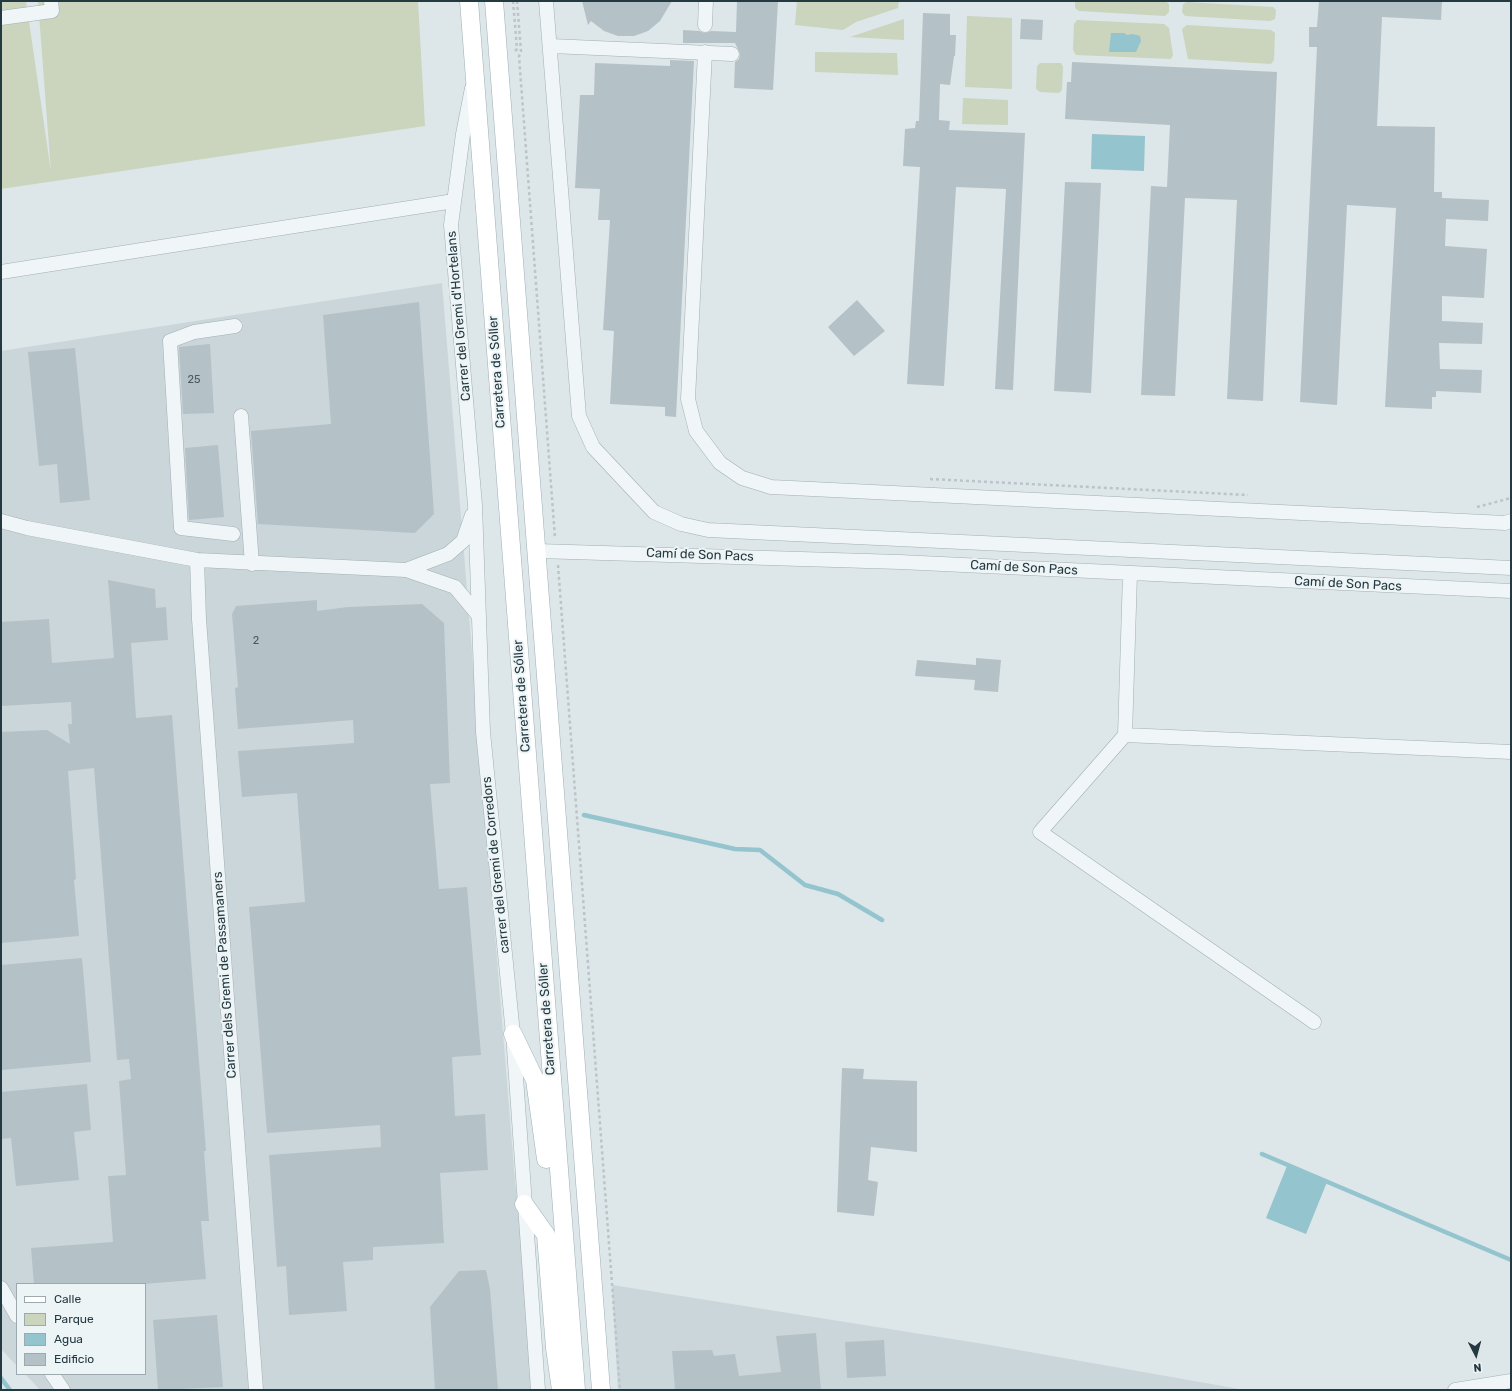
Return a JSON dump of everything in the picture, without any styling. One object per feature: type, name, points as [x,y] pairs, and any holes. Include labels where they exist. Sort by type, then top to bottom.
[{"type":"main road","name":"Carretera de Sóller","points":[[469,1],[576,1390]]},
{"type":"main road","name":"Carretera de Sóller","points":[[494,1],[601,1390]]},
{"type":"main road","points":[[513,1034],[535,1080],[551,1198],[563,1225]]},
{"type":"main road","points":[[524,1204],[546,1235],[555,1348],[561,1390]]},
{"type":"street","points":[[546,1],[551,46],[579,416],[593,447],[654,512],[681,524],[708,530],[1511,568]]},
{"type":"street","points":[[705,25],[706,1]]},
{"type":"street","points":[[1,18],[52,6]]},
{"type":"street","points":[[551,46],[732,54]]},
{"type":"street","points":[[705,52],[688,399],[696,431],[720,463],[742,478],[771,487],[1505,523],[1511,521]]},
{"type":"street","name":"Carrer del Gremi d'Hortelans","points":[[475,74],[463,134],[451,225],[475,505],[477,560]]},
{"type":"street","points":[[1,272],[454,201]]},
{"type":"street","points":[[233,534],[181,528],[170,341],[194,332],[235,326]]},
{"type":"street","points":[[240,416],[252,564]]},
{"type":"street","points":[[406,570],[448,554],[463,541],[475,505]]},
{"type":"street","points":[[1,521],[27,528],[196,560],[252,564],[406,570],[455,587],[479,616]]},
{"type":"street","name":"Camí de Son Pacs","points":[[537,551],[799,558],[1511,591]]},
{"type":"street","name":"Carrer dels Gremi de Passamaners","points":[[196,560],[199,619],[256,1390]]},
{"type":"street","name":"carrer del Gremi de Corredors","points":[[477,560],[483,732],[513,1034],[538,1390]]},
{"type":"street","points":[[1130,574],[1125,735],[1040,832],[1314,1022]]},
{"type":"street","points":[[1125,735],[1511,752]]},
{"type":"street","points":[[1,1288],[16,1314]]},
{"type":"street","points":[[53,1375],[63,1390]]},
{"type":"street","points":[[1456,1390],[1511,1381]]},
{"type":"path","points":[[517,1],[522,51],[519,56],[620,1390]]},
{"type":"shaded area","points":[[442,283],[515,1181],[539,1390],[40,1390],[26,1375],[146,1375],[146,1283],[16,1283],[16,1365],[1,1349],[1,351]]},
{"type":"shaded area","points":[[612,1285],[990,1345],[1245,1390],[618,1390]]},
{"type":"green space","points":[[1,1],[26,1],[51,172],[38,1],[418,1],[425,126],[1,189]]},
{"type":"green space","points":[[797,1],[899,1],[898,8],[856,22],[843,30],[795,25]]},
{"type":"green space","points":[[1075,1],[1165,1],[1169,4],[1169,12],[1165,16],[1079,11],[1075,8]]},
{"type":"green space","points":[[1187,2],[1273,7],[1276,10],[1275,19],[1270,21],[1185,16],[1182,12],[1183,4]]},
{"type":"green space","points":[[967,16],[1012,18],[1012,89],[965,87]]},
{"type":"green space","points":[[904,19],[904,40],[850,37]]},
{"type":"green space","points":[[1077,20],[1164,24],[1169,28],[1173,55],[1171,59],[1076,55],[1073,50],[1074,24]]},
{"type":"green space","points":[[1187,25],[1271,30],[1275,33],[1274,60],[1271,64],[1188,59],[1182,29]]},
{"type":"green space","points":[[815,52],[897,53],[898,75],[815,72]]},
{"type":"green space","points":[[1040,63],[1061,63],[1063,67],[1062,90],[1059,93],[1040,92],[1036,89],[1037,66]]},
{"type":"green space","points":[[963,98],[1008,100],[1008,125],[962,124]]},
{"type":"water","points":[[1111,33],[1124,33],[1127,35],[1133,34],[1140,36],[1141,41],[1136,52],[1109,52]]},
{"type":"water","points":[[1092,134],[1145,136],[1144,171],[1091,169]]},
{"type":"water","points":[[1287,1166],[1327,1182],[1306,1234],[1266,1218]]},
{"type":"building","points":[[582,1],[672,1],[660,21],[648,31],[634,36],[618,36],[604,31],[591,21],[588,25]]},
{"type":"building","points":[[737,1],[778,1],[773,90],[734,88],[735,62],[739,59],[740,54],[735,43],[683,43],[683,30],[705,33],[711,31],[736,32]]},
{"type":"building","points":[[1319,1],[1442,1],[1441,20],[1382,17],[1377,126],[1435,127],[1434,192],[1442,192],[1442,198],[1489,200],[1488,221],[1446,219],[1445,246],[1487,249],[1484,298],[1442,296],[1442,321],[1483,323],[1482,344],[1439,343],[1440,369],[1482,370],[1481,393],[1436,391],[1436,397],[1432,397],[1432,409],[1385,407],[1396,208],[1347,205],[1337,405],[1300,402],[1317,47],[1309,47],[1309,27],[1317,27]]},
{"type":"building","points":[[923,13],[950,14],[950,35],[956,35],[955,56],[950,85],[940,84],[939,120],[950,121],[949,130],[1025,133],[1013,390],[995,389],[1006,189],[956,187],[944,386],[907,384],[920,167],[903,166],[905,129],[915,128],[916,121],[919,121]]},
{"type":"building","points":[[1021,19],[1043,20],[1042,40],[1020,39]]},
{"type":"building","points":[[670,60],[694,61],[676,417],[665,416],[665,407],[610,404],[614,331],[603,330],[610,220],[598,220],[600,189],[575,188],[580,95],[594,95],[595,63],[670,66]]},
{"type":"building","points":[[1072,62],[1277,72],[1263,401],[1227,399],[1237,200],[1185,198],[1175,396],[1141,395],[1151,186],[1167,187],[1170,125],[1065,119],[1067,82],[1071,82]]},
{"type":"building","points":[[1065,182],[1101,183],[1091,393],[1054,391]]},
{"type":"building","points":[[857,300],[885,331],[854,356],[828,327]]},
{"type":"building","points":[[419,302],[434,514],[415,533],[258,524],[251,431],[331,424],[323,315]]},
{"type":"building","points":[[210,344],[214,413],[183,414],[179,347]]},
{"type":"building","points":[[75,348],[90,500],[60,503],[57,464],[39,466],[28,352]]},
{"type":"building","points":[[218,445],[224,517],[189,520],[185,448]]},
{"type":"building","points":[[108,580],[155,589],[156,608],[166,607],[168,640],[131,643],[136,718],[172,715],[206,1151],[204,1151],[209,1221],[201,1221],[206,1279],[146,1284],[34,1283],[31,1248],[113,1242],[108,1176],[126,1175],[119,1081],[131,1079],[129,1059],[117,1060],[94,768],[68,771],[76,879],[74,880],[79,936],[1,943],[1,732],[47,730],[70,744],[68,724],[72,724],[71,702],[1,706],[1,622],[49,619],[52,663],[114,658]]},
{"type":"building","points":[[317,600],[317,611],[348,607],[422,604],[444,623],[450,783],[430,784],[439,889],[467,887],[481,1055],[452,1057],[455,1116],[485,1114],[488,1170],[440,1173],[444,1243],[373,1247],[373,1260],[343,1262],[347,1311],[289,1315],[286,1266],[277,1267],[269,1155],[381,1147],[380,1125],[267,1133],[249,907],[305,902],[297,793],[242,797],[238,751],[354,743],[353,720],[238,729],[235,688],[238,687],[232,614],[236,606]]},
{"type":"building","points":[[976,658],[1001,660],[998,692],[974,690],[975,680],[915,676],[917,660],[976,665]]},
{"type":"building","points":[[82,958],[91,1062],[1,1070],[1,965]]},
{"type":"building","points":[[842,1068],[864,1069],[863,1079],[917,1081],[917,1152],[871,1147],[868,1180],[878,1182],[874,1216],[837,1212]]},
{"type":"building","points":[[87,1084],[91,1130],[74,1132],[79,1180],[16,1186],[11,1138],[1,1139],[1,1092]]},
{"type":"building","points":[[486,1270],[490,1289],[498,1390],[435,1390],[430,1307],[459,1271]]},
{"type":"building","points":[[217,1315],[223,1387],[158,1390],[153,1320]]},
{"type":"building","points":[[816,1333],[821,1390],[675,1390],[672,1351],[712,1350],[714,1356],[735,1354],[739,1376],[781,1372],[776,1336]]},
{"type":"building","points":[[884,1340],[886,1376],[847,1378],[845,1342]]},
{"type":"waterway","points":[[584,815],[735,849],[760,850],[805,885],[838,894],[882,920]]},
{"type":"waterway","points":[[1262,1154],[1511,1260]]},
{"type":"waterway","points":[[1,1378],[10,1390]]}]
